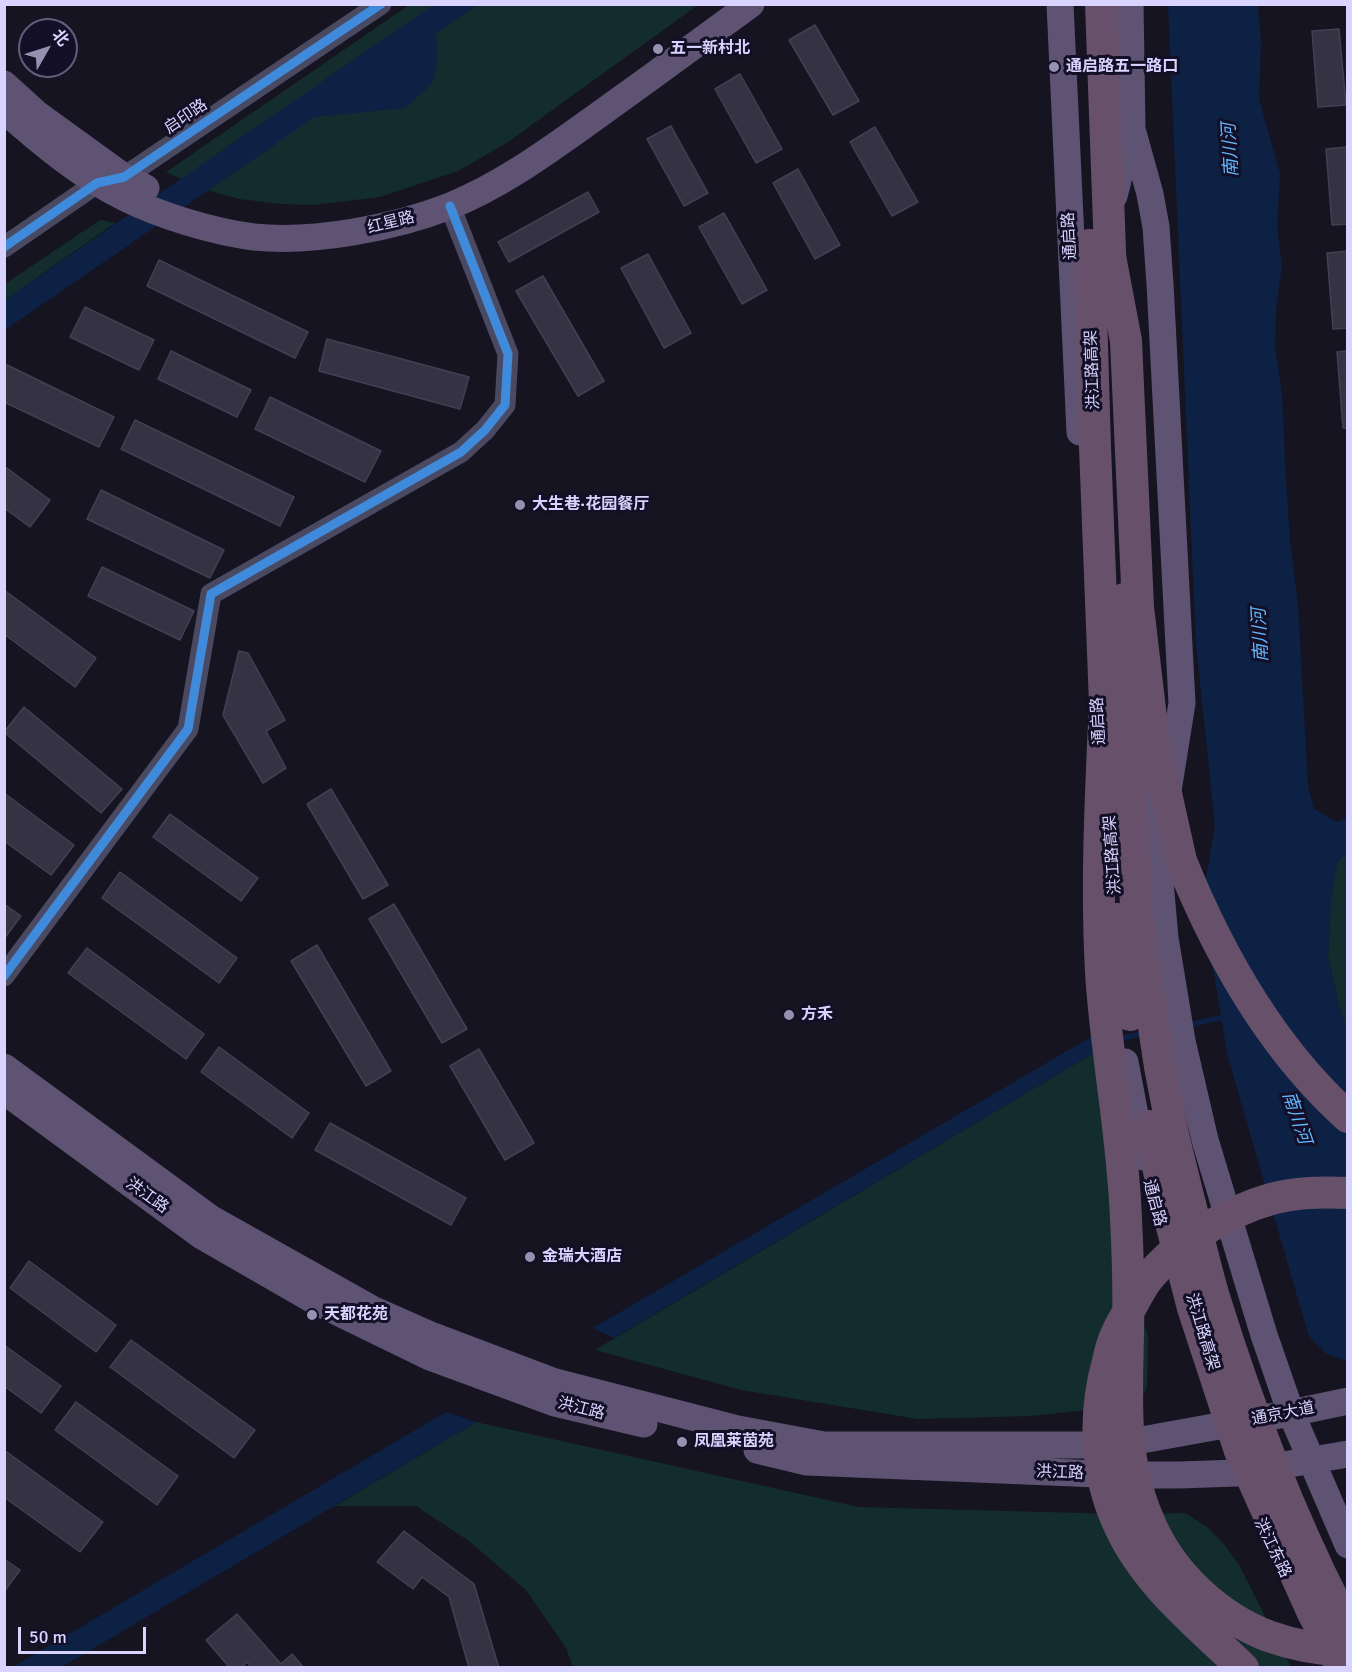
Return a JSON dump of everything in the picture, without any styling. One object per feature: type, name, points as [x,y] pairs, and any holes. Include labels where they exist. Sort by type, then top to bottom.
[{"type":"highway","name":"洪江路高架","points":[[1083,4],[1094,435],[1112,840],[1122,966],[1140,1075],[1164,1196],[1193,1308],[1240,1451],[1313,1613],[1343,1668]]},
{"type":"highway","name":"洪江路高架","points":[[1101,4],[1136,908],[1160,1067],[1174,1139],[1214,1296],[1266,1449],[1347,1629]]},
{"type":"highway","points":[[1109,251],[1126,341],[1138,607],[1153,735],[1181,861],[1202,912],[1228,961],[1268,1026],[1320,1092],[1347,1117]]},
{"type":"highway","points":[[1105,701],[1097,900],[1101,975],[1121,1144],[1126,1211],[1128,1438],[1135,1485],[1152,1530],[1172,1564],[1201,1593],[1232,1618],[1268,1636],[1316,1648],[1347,1652]]},
{"type":"highway","points":[[1244,1668],[1165,1592],[1138,1559],[1119,1526],[1101,1469],[1097,1435],[1101,1386],[1115,1337],[1146,1280],[1171,1255],[1233,1213],[1271,1199],[1309,1191],[1347,1193]]},
{"type":"main road","name":"红星路","points":[[192,216],[306,225],[380,211],[451,188],[500,165],[543,138],[729,4]]},
{"type":"main road","name":"红星路","points":[[4,84],[37,114],[131,188],[192,216],[255,237],[305,237],[378,228],[450,206],[498,182],[541,155],[751,4]]},
{"type":"main road","name":"通启路","points":[[1060,4],[1080,451],[1098,694],[1109,930],[1127,1084],[1151,1197],[1218,1425]]},
{"type":"main road","points":[[1130,4],[1132,126],[1156,227],[1182,703],[1161,830],[1160,884]]},
{"type":"main road","name":"红星路","points":[[4,110],[33,136],[97,183],[131,188]]},
{"type":"main road","points":[[1132,126],[1114,195],[1128,527],[1166,938],[1182,1041],[1205,1140],[1263,1335],[1291,1413],[1347,1545]]},
{"type":"main road","name":"洪江路","points":[[4,1067],[210,1218],[252,1243],[372,1309],[433,1336],[552,1381],[738,1430],[824,1445],[1114,1445],[1218,1425]]},
{"type":"main road","name":"洪江路","points":[[4,1091],[202,1236],[304,1295],[430,1357],[555,1403],[807,1462],[1122,1475],[1237,1473]]},
{"type":"main road","name":"通京大道","points":[[1218,1425],[1347,1401]]},
{"type":"main road","name":"洪江东路","points":[[1218,1425],[1275,1556],[1331,1668]]},
{"type":"main road","points":[[1237,1473],[1347,1454]]},
{"type":"street","name":"启印路","points":[[131,188],[381,4]]},
{"type":"street","points":[[4,248],[97,183]]},
{"type":"street","points":[[4,976],[188,729],[211,594],[461,452],[485,430],[505,405],[508,354],[450,206]]},
{"type":"green space","points":[[409,5],[698,5],[508,142],[458,171],[380,197],[313,205],[281,204],[239,199],[207,190],[166,172]]},
{"type":"green space","points":[[100,220],[115,223],[5,300],[5,284]]},
{"type":"green space","points":[[1347,853],[1347,1033],[1328,958],[1331,898],[1337,862]]},
{"type":"green space","points":[[1095,1052],[1131,1280],[1148,1337],[1147,1387],[1142,1398],[1131,1405],[1032,1416],[918,1419],[741,1390],[595,1350]]},
{"type":"green space","points":[[476,1422],[859,1507],[1119,1514],[1185,1513],[1207,1527],[1223,1543],[1239,1565],[1291,1667],[573,1667],[566,1648],[526,1590],[469,1541],[416,1506],[335,1506]]},
{"type":"water","points":[[433,5],[477,5],[436,33],[437,63],[432,84],[405,108],[315,117],[5,330],[5,300]]},
{"type":"water","name":"南川河","points":[[1168,5],[1258,5],[1261,42],[1259,99],[1280,174],[1277,228],[1282,266],[1276,308],[1275,348],[1282,393],[1290,540],[1298,606],[1308,786],[1314,809],[1337,822],[1347,818],[1347,853],[1337,863],[1331,898],[1328,958],[1348,1033],[1347,1361],[1327,1354],[1309,1337],[1228,1057],[1205,919],[1206,878],[1215,826],[1196,644]]},
{"type":"water","points":[[1091,1037],[1095,1052],[614,1338],[593,1328]]},
{"type":"water","points":[[446,1412],[476,1422],[62,1667],[13,1667]]},
{"type":"building","points":[[815,25],[859,101],[833,115],[789,40]]},
{"type":"building","points":[[1339,29],[1346,105],[1318,107],[1312,31]]},
{"type":"building","points":[[740,74],[782,149],[756,163],[715,89]]},
{"type":"building","points":[[671,126],[708,193],[684,206],[647,139]]},
{"type":"building","points":[[875,127],[918,202],[892,216],[850,142]]},
{"type":"building","points":[[1348,147],[1348,224],[1332,225],[1326,149]]},
{"type":"building","points":[[798,169],[840,245],[815,259],[773,183]]},
{"type":"building","points":[[588,192],[599,212],[509,262],[498,242]]},
{"type":"building","points":[[724,213],[767,290],[742,304],[699,227]]},
{"type":"building","points":[[1348,251],[1348,328],[1333,329],[1327,253]]},
{"type":"building","points":[[648,254],[691,333],[664,348],[621,268]]},
{"type":"building","points":[[159,260],[308,332],[295,358],[147,286]]},
{"type":"building","points":[[543,276],[604,381],[578,396],[516,291]]},
{"type":"building","points":[[85,307],[154,340],[139,370],[70,337]]},
{"type":"building","points":[[327,339],[469,377],[460,409],[319,371]]},
{"type":"building","points":[[171,351],[251,390],[237,417],[158,379]]},
{"type":"building","points":[[1348,351],[1348,428],[1343,428],[1337,352]]},
{"type":"building","points":[[7,365],[114,417],[99,447],[4,402],[4,371]]},
{"type":"building","points":[[270,397],[381,451],[365,482],[255,429]]},
{"type":"building","points":[[135,420],[294,497],[280,526],[121,449]]},
{"type":"building","points":[[4,466],[50,500],[30,527],[4,508]]},
{"type":"building","points":[[101,490],[224,550],[210,578],[87,519]]},
{"type":"building","points":[[102,567],[194,611],[180,640],[88,596]]},
{"type":"building","points":[[4,590],[96,658],[75,687],[4,634]]},
{"type":"building","points":[[239,651],[248,653],[285,720],[266,731],[286,768],[263,783],[223,715]]},
{"type":"building","points":[[24,707],[122,789],[101,813],[4,732]]},
{"type":"building","points":[[331,789],[388,885],[363,899],[307,804]]},
{"type":"building","points":[[4,793],[74,845],[51,875],[4,841]]},
{"type":"building","points":[[170,814],[258,878],[241,901],[153,837]]},
{"type":"building","points":[[120,872],[237,958],[219,983],[102,898]]},
{"type":"building","points":[[4,904],[21,916],[4,939]]},
{"type":"building","points":[[394,904],[467,1029],[442,1043],[369,919]]},
{"type":"building","points":[[317,945],[391,1071],[366,1086],[291,961]]},
{"type":"building","points":[[87,948],[204,1034],[186,1059],[68,973]]},
{"type":"building","points":[[219,1047],[309,1113],[292,1138],[201,1072]]},
{"type":"building","points":[[479,1049],[534,1143],[505,1160],[450,1066]]},
{"type":"building","points":[[330,1123],[466,1198],[451,1225],[315,1150]]},
{"type":"building","points":[[29,1261],[116,1325],[96,1352],[10,1288]]},
{"type":"building","points":[[131,1340],[255,1430],[234,1458],[110,1367]]},
{"type":"building","points":[[4,1345],[61,1386],[41,1413],[4,1386]]},
{"type":"building","points":[[76,1402],[178,1476],[157,1505],[55,1430]]},
{"type":"building","points":[[4,1450],[103,1522],[80,1552],[4,1497]]},
{"type":"building","points":[[404,1531],[474,1584],[499,1668],[469,1668],[449,1597],[422,1577],[413,1589],[377,1562]]},
{"type":"building","points":[[4,1559],[20,1570],[4,1592]]},
{"type":"building","points":[[237,1614],[281,1664],[292,1654],[304,1668],[252,1668],[247,1662],[241,1668],[230,1668],[206,1640]]},
{"type":"waterway","points":[[1187,1025],[1225,1017]]},
{"type":"waterway","points":[[1117,1039],[1146,1033]]},
{"type":"cycle path","points":[[4,247],[97,183],[124,177],[381,4]]},
{"type":"cycle path","points":[[4,976],[188,729],[211,594],[461,452],[485,430],[505,405],[508,354],[450,206]]},
{"type":"place","name":"五一新村北","points":[[658,49]]},
{"type":"place","name":"通启路五一路口","points":[[1054,67]]},
{"type":"place","name":"大生巷·花园餐厅","points":[[520,505]]},
{"type":"place","name":"方禾","points":[[789,1015]]},
{"type":"place","name":"金瑞大酒店","points":[[530,1257]]},
{"type":"place","name":"天都花苑","points":[[312,1315]]},
{"type":"place","name":"凤凰莱茵苑","points":[[682,1442]]}]
